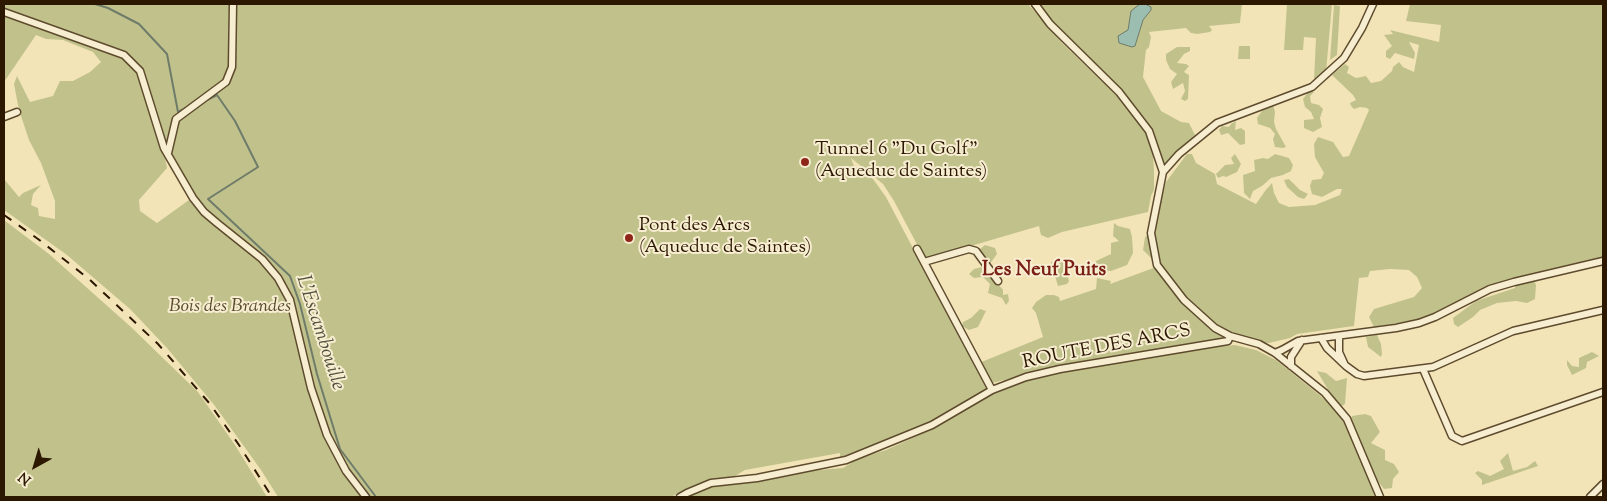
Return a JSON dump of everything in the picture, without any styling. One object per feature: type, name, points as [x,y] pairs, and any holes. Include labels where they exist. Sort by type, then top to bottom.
[{"type":"street","points":[[168,153],[176,119],[226,82],[232,67],[233,4]]},
{"type":"street","points":[[1035,4],[1050,24],[1119,92],[1149,131],[1163,172],[1151,233],[1157,266],[1184,300],[1215,328],[1230,336],[1259,344],[1275,353],[1325,393],[1347,419],[1380,497]]},
{"type":"street","points":[[1163,172],[1179,154],[1217,123],[1312,87],[1344,58],[1362,28],[1373,4]]},
{"type":"street","points":[[4,12],[124,55],[140,72],[164,148],[179,177],[204,212],[262,259],[278,278],[290,300],[311,388],[327,436],[346,471],[366,497]]},
{"type":"street","points":[[4,116],[17,112]]},
{"type":"street","points":[[917,249],[992,390]]},
{"type":"street","points":[[924,262],[969,249],[976,251],[998,281]]},
{"type":"street","points":[[1275,353],[1302,340],[1396,328],[1419,323],[1490,289],[1603,261]]},
{"type":"street","points":[[1321,338],[1326,348],[1346,366],[1357,374],[1364,376],[1433,367],[1513,331],[1603,310]]},
{"type":"street","name":"ROUTE DES ARCS","points":[[680,497],[686,492],[711,483],[757,478],[846,460],[932,425],[992,390],[1026,377],[1060,369],[1228,341],[1230,336]]},
{"type":"street","points":[[1338,336],[1339,352],[1346,366]]},
{"type":"street","points":[[1292,366],[1291,357],[1302,340]]},
{"type":"street","points":[[1423,369],[1452,436],[1462,441],[1603,392]]},
{"type":"street","points":[[1590,497],[1603,484]]},
{"type":"green space","name":"Bois des Brandes","points":[[4,4],[1028,4],[1063,44],[1124,103],[1147,134],[1153,154],[1154,171],[1154,190],[1148,212],[1062,232],[1048,238],[1041,235],[1039,226],[927,258],[921,252],[883,184],[851,158],[854,166],[873,179],[886,197],[986,387],[986,391],[932,425],[846,461],[840,458],[840,453],[745,470],[725,482],[843,468],[859,458],[886,450],[939,426],[991,394],[1055,368],[992,383],[979,363],[1043,337],[1036,313],[1032,308],[1036,302],[1046,295],[1059,297],[1060,301],[1096,289],[1097,278],[1111,281],[1110,284],[1159,266],[1143,250],[1145,237],[1153,231],[1166,182],[1187,154],[1192,154],[1196,163],[1215,174],[1217,184],[1256,204],[1272,183],[1279,203],[1289,207],[1315,205],[1340,195],[1342,189],[1337,189],[1322,197],[1312,194],[1310,186],[1312,180],[1321,179],[1324,173],[1315,157],[1314,144],[1318,137],[1333,142],[1343,157],[1349,156],[1369,110],[1360,107],[1354,109],[1350,103],[1356,100],[1353,95],[1332,75],[1345,64],[1349,67],[1347,73],[1356,78],[1366,76],[1371,83],[1381,81],[1399,62],[1403,67],[1414,72],[1419,45],[1409,42],[1415,53],[1414,59],[1395,53],[1390,59],[1386,57],[1386,51],[1392,46],[1384,35],[1393,34],[1390,30],[1439,42],[1441,25],[1406,21],[1410,4],[1603,4],[1603,257],[1536,273],[1534,280],[1536,285],[1535,299],[1527,303],[1516,301],[1497,303],[1480,310],[1458,327],[1454,324],[1453,318],[1476,301],[1515,288],[1520,278],[1487,287],[1447,309],[1416,320],[1374,327],[1369,317],[1374,309],[1414,297],[1422,288],[1417,277],[1409,270],[1370,271],[1368,277],[1359,278],[1354,326],[1297,334],[1290,338],[1269,343],[1221,340],[1223,346],[1235,345],[1256,350],[1276,360],[1328,402],[1345,422],[1375,497],[680,497],[696,487],[670,497],[278,497],[215,406],[167,348],[130,309],[67,255],[4,210],[4,179],[19,197],[23,193],[41,185],[33,194],[31,205],[38,208],[39,216],[55,219],[55,201],[41,163],[29,140],[19,110],[14,84],[17,76],[30,102],[53,96],[60,81],[73,81],[90,72],[101,62],[93,52],[63,40],[46,39],[36,35],[4,82]],"holes":[[[172,156],[199,200],[201,210],[189,200],[157,223],[140,211],[139,200],[167,168],[165,158]]]},
{"type":"green space","points":[[1035,4],[1242,4],[1240,23],[1209,26],[1212,30],[1210,32],[1197,34],[1191,33],[1186,28],[1149,32],[1151,37],[1149,47],[1146,50],[1143,77],[1161,111],[1181,122],[1189,123],[1197,139],[1163,172],[1149,131],[1119,92],[1050,24]]},
{"type":"green space","points":[[1287,4],[1332,4],[1326,72],[1314,80],[1316,38],[1304,37],[1303,50],[1284,50]]},
{"type":"green space","points":[[1334,5],[1340,6],[1337,55],[1330,60]]},
{"type":"green space","points":[[1239,46],[1250,46],[1250,59],[1238,59]]},
{"type":"green space","points":[[1177,47],[1190,47],[1190,51],[1184,54],[1177,63],[1189,66],[1184,72],[1189,75],[1188,99],[1185,101],[1181,99],[1185,91],[1183,83],[1173,89],[1171,82],[1177,74],[1170,69],[1166,60],[1166,54]]},
{"type":"green space","points":[[1309,91],[1314,92],[1310,96],[1311,103],[1319,105],[1323,109],[1320,118],[1322,127],[1313,132],[1304,128],[1304,120],[1314,119],[1311,112],[1305,107],[1303,99]]},
{"type":"green space","points":[[1273,105],[1276,129],[1286,147],[1283,148],[1275,147],[1273,139],[1275,134],[1270,128],[1258,124],[1257,118],[1264,108]]},
{"type":"green space","points":[[1236,121],[1235,130],[1241,128],[1245,131],[1245,144],[1240,145],[1228,133],[1221,135],[1219,130],[1222,126],[1229,127]]},
{"type":"green space","points":[[1235,154],[1241,164],[1237,172],[1218,178],[1216,174],[1225,165],[1234,164],[1231,158]]},
{"type":"green space","points":[[1275,154],[1289,158],[1293,165],[1291,171],[1271,178],[1253,191],[1250,199],[1244,193],[1243,175],[1255,171],[1254,160],[1268,159]]},
{"type":"green space","points":[[1289,179],[1300,190],[1308,194],[1304,199],[1298,197],[1287,187],[1284,180]]},
{"type":"green space","points":[[4,220],[49,254],[131,327],[198,392],[235,445],[267,497],[4,497]]},
{"type":"green space","points":[[1114,223],[1130,229],[1133,253],[1127,265],[1111,271],[1100,270],[1094,267],[1096,261],[1111,254],[1111,243],[1119,241],[1113,236]]},
{"type":"green space","points":[[985,245],[995,248],[997,254],[989,265],[990,274],[1003,290],[1003,295],[1008,294],[1009,301],[1006,305],[1002,298],[988,293],[990,284],[983,277],[974,278],[969,274],[974,269],[982,267],[979,250]]},
{"type":"green space","points":[[1062,259],[1069,281],[1067,284],[1058,286],[1051,262]]},
{"type":"green space","points":[[980,309],[986,311],[978,327],[969,330],[962,326],[963,322],[971,318]]},
{"type":"green space","points":[[1377,335],[1381,344],[1381,357],[1368,347],[1366,337]]},
{"type":"green space","points":[[1592,352],[1599,356],[1587,362],[1586,368],[1572,375],[1567,365],[1567,360],[1572,366],[1579,367],[1579,358]]},
{"type":"green space","points":[[1317,371],[1326,373],[1336,381],[1347,378],[1345,404],[1342,406],[1333,398]]},
{"type":"green space","points":[[1365,414],[1371,416],[1380,432],[1371,443],[1385,450],[1385,460],[1394,464],[1399,472],[1393,479],[1392,488],[1384,489],[1374,476],[1350,420],[1352,416]]},
{"type":"green space","points":[[1508,453],[1513,471],[1527,467],[1535,461],[1538,466],[1482,485],[1482,480],[1475,473],[1478,471],[1490,476],[1504,469],[1500,461]]},
{"type":"shaded area","points":[[1140,4],[1151,7],[1151,10],[1143,20],[1135,46],[1132,47],[1119,43],[1118,36],[1128,30],[1131,11]]},
{"type":"waterway","name":"L'Escambouille","points":[[95,4],[108,8],[139,24],[167,54],[178,112],[186,108]]},
{"type":"waterway","name":"L'Escambouille","points":[[207,100],[217,95],[235,121],[258,167],[208,199],[290,276],[300,304],[317,374],[340,449],[376,497]]},
{"type":"railway","points":[[4,215],[89,279],[158,344],[210,404],[272,497]]},
{"type":"place","name":"Tunnel 6 \"Du Golf\" (Aqueduc de Saintes)","points":[[805,162]]},
{"type":"place","name":"Pont des Arcs (Aqueduc de Saintes)","points":[[629,238]]},
{"type":"district","name":"Les Neuf Puits","points":[[1044,272]]}]
